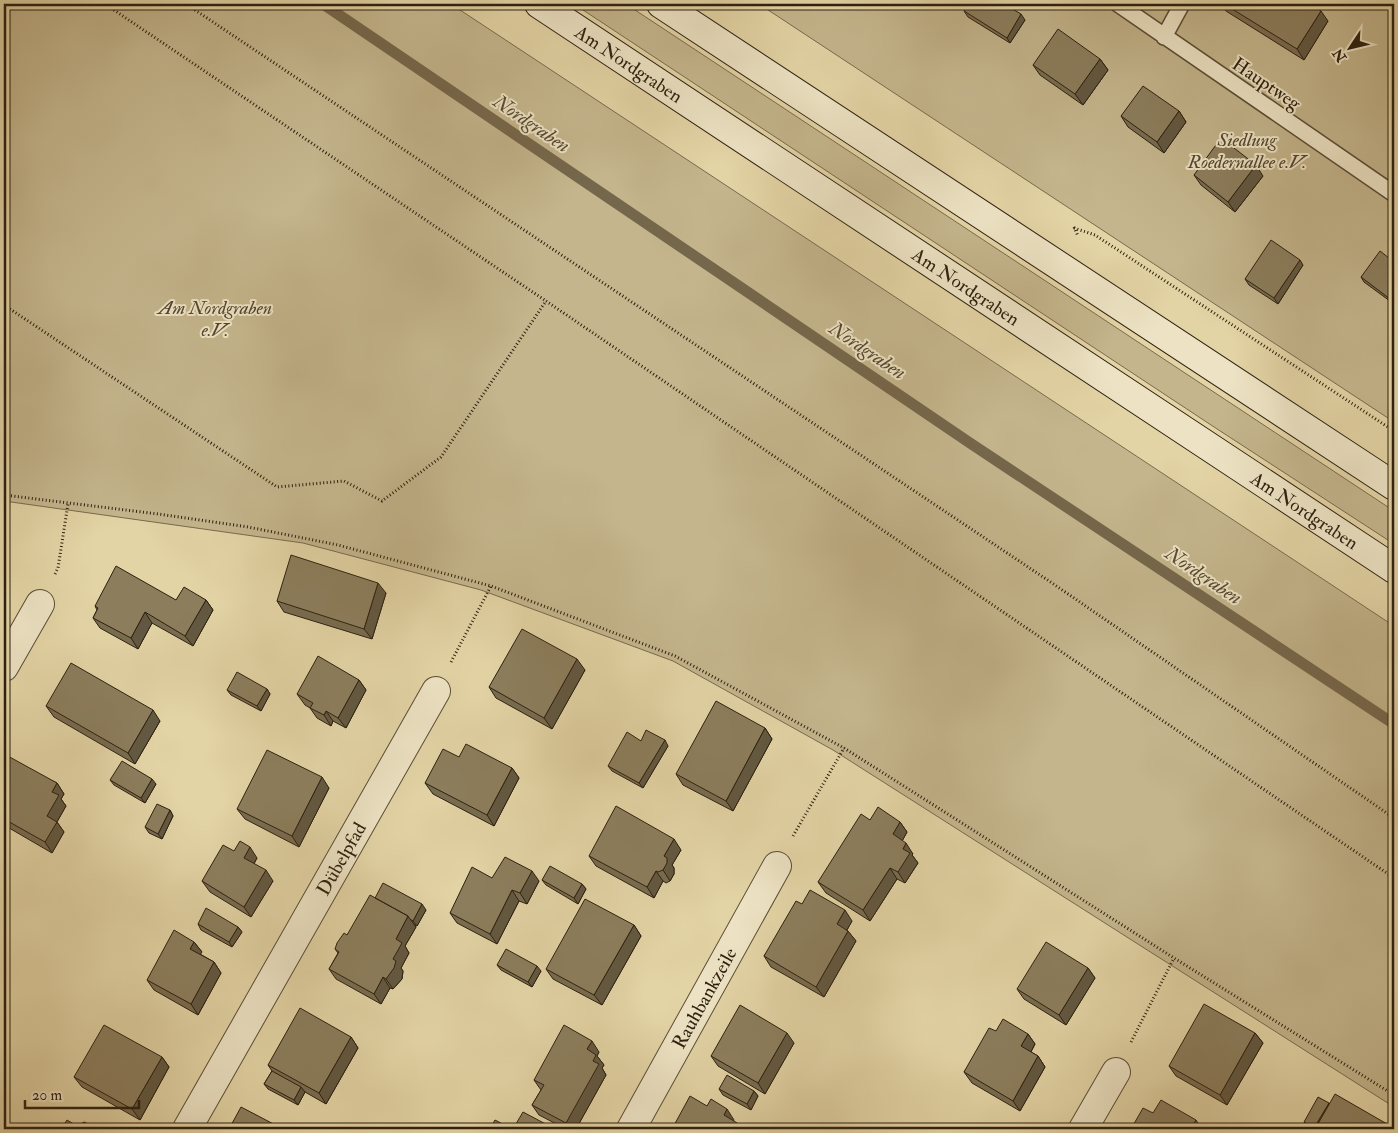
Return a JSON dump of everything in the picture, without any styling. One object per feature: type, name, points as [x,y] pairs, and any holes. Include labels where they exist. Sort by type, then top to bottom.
[{"type":"main road","name":"Am Nordgraben","points":[[539,4],[1394,569]]},
{"type":"main road","points":[[662,4],[1394,486]]},
{"type":"main road","points":[[4,667],[40,604]]},
{"type":"main road","name":"Dübelpfad","points":[[187,1129],[436,691]]},
{"type":"main road","name":"Rauhbankzeile","points":[[631,1129],[777,866]]},
{"type":"main road","points":[[1083,1129],[1116,1072]]},
{"type":"lane","name":"Hauptweg","points":[[1118,4],[1394,194]]},
{"type":"lane","points":[[1164,37],[1182,4]]},
{"type":"path","points":[[105,4],[546,301],[1394,878]]},
{"type":"path","points":[[186,4],[1038,574],[1394,818]]},
{"type":"path","points":[[1074,227],[1095,236],[1394,431]]},
{"type":"path","points":[[4,305],[277,487],[344,481],[382,501],[441,457],[546,301]]},
{"type":"path","points":[[4,495],[257,528],[338,545],[490,586],[675,656],[844,748],[1174,958],[1394,1095]]},
{"type":"path","points":[[40,604],[58,568],[68,504]]},
{"type":"path","points":[[436,691],[490,586]]},
{"type":"path","points":[[777,866],[844,748]]},
{"type":"path","points":[[1116,1072],[1174,958]]},
{"type":"green space","name":"Am Nordgraben e.V.","points":[[4,4],[451,4],[1394,626],[1394,1107],[833,750],[673,661],[481,590],[303,543],[4,501]]},
{"type":"green space","points":[[574,4],[626,4],[1394,511],[1394,544],[1211,425]]},
{"type":"green space","name":"Siedlung Roedernallee e.V.","points":[[759,4],[1394,4],[1394,422]]},
{"type":"building","points":[[969,4],[1004,4],[1021,14],[1007,38],[964,11]]},
{"type":"building","points":[[1224,4],[1310,4],[1321,11],[1297,49]]},
{"type":"building","points":[[1058,29],[1100,59],[1075,94],[1033,65]]},
{"type":"building","points":[[1143,86],[1179,111],[1157,142],[1121,116]]},
{"type":"building","points":[[1221,138],[1256,165],[1228,202],[1194,175]]},
{"type":"building","points":[[1271,240],[1300,260],[1274,298],[1245,279]]},
{"type":"building","points":[[1380,251],[1394,262],[1394,302],[1361,277]]},
{"type":"building","points":[[291,555],[378,583],[364,629],[277,601]]},
{"type":"building","points":[[116,566],[176,600],[184,587],[206,600],[185,636],[145,612],[131,638],[93,618],[98,608],[95,606]]},
{"type":"building","points":[[522,629],[577,659],[544,718],[489,687]]},
{"type":"building","points":[[318,656],[359,680],[338,718],[326,711],[324,715],[310,708],[313,703],[297,694]]},
{"type":"building","points":[[71,663],[153,710],[128,753],[46,706]]},
{"type":"building","points":[[237,672],[267,689],[257,706],[227,690]]},
{"type":"building","points":[[716,701],[765,728],[726,801],[676,774]]},
{"type":"building","points":[[646,730],[665,740],[639,783],[608,766],[627,732],[641,741]]},
{"type":"building","points":[[466,744],[512,768],[487,815],[425,783],[443,749],[459,757]]},
{"type":"building","points":[[267,750],[322,777],[292,836],[237,809]]},
{"type":"building","points":[[6,755],[57,783],[52,792],[59,795],[47,816],[57,822],[45,842],[4,819],[4,759]]},
{"type":"building","points":[[122,761],[152,779],[141,798],[110,780]]},
{"type":"building","points":[[157,804],[170,810],[158,834],[145,827]]},
{"type":"building","points":[[616,806],[674,839],[664,856],[667,858],[667,863],[663,870],[656,871],[647,887],[589,856]]},
{"type":"building","points":[[878,807],[900,822],[893,834],[906,843],[903,849],[910,853],[898,872],[890,868],[863,910],[818,882],[861,814],[870,820]]},
{"type":"building","points":[[240,841],[250,847],[244,858],[266,870],[244,907],[202,881],[223,845],[234,851]]},
{"type":"building","points":[[505,857],[532,871],[520,893],[512,890],[490,934],[450,913],[472,867],[492,878]]},
{"type":"building","points":[[550,866],[582,884],[574,898],[542,880]]},
{"type":"building","points":[[383,883],[422,904],[413,921],[408,916],[375,898]]},
{"type":"building","points":[[810,890],[845,910],[837,924],[848,931],[816,987],[764,956],[796,901],[802,904]]},
{"type":"building","points":[[370,895],[408,916],[396,939],[402,943],[393,959],[396,961],[394,968],[386,979],[383,977],[374,994],[329,969],[339,952],[335,949],[337,943],[344,933],[347,935]]},
{"type":"building","points":[[585,899],[634,925],[594,995],[546,969]]},
{"type":"building","points":[[206,908],[238,927],[229,942],[198,924]]},
{"type":"building","points":[[174,930],[194,942],[190,949],[214,962],[191,1004],[147,980]]},
{"type":"building","points":[[1046,942],[1088,968],[1059,1015],[1017,989]]},
{"type":"building","points":[[506,949],[537,966],[528,982],[497,965]]},
{"type":"building","points":[[1204,1004],[1255,1033],[1220,1095],[1169,1066]]},
{"type":"building","points":[[740,1005],[787,1033],[758,1083],[711,1056]]},
{"type":"building","points":[[300,1008],[351,1037],[319,1093],[268,1065]]},
{"type":"building","points":[[1003,1019],[1028,1034],[1021,1046],[1038,1056],[1013,1101],[964,1072],[989,1028],[996,1031]]},
{"type":"building","points":[[104,1025],[162,1057],[132,1109],[74,1077]]},
{"type":"building","points":[[564,1025],[592,1041],[587,1049],[596,1055],[593,1061],[599,1064],[566,1123],[532,1105],[544,1085],[534,1080]]},
{"type":"building","points":[[272,1071],[301,1087],[294,1100],[264,1084]]},
{"type":"building","points":[[727,1075],[754,1091],[747,1104],[719,1089]]},
{"type":"building","points":[[1335,1094],[1394,1128],[1394,1129],[1315,1129]]},
{"type":"building","points":[[690,1096],[707,1106],[711,1099],[727,1109],[724,1115],[742,1126],[740,1129],[672,1129]]},
{"type":"building","points":[[1318,1097],[1329,1103],[1314,1128],[1304,1122]]},
{"type":"building","points":[[1161,1100],[1196,1120],[1190,1129],[1131,1129],[1143,1108],[1153,1113]]},
{"type":"building","points":[[241,1107],[283,1129],[229,1129]]},
{"type":"building","points":[[523,1112],[555,1129],[513,1129]]},
{"type":"building","points":[[67,1120],[77,1126],[84,1122],[93,1126],[93,1129],[61,1129]]},
{"type":"building","points":[[495,1120],[512,1129],[490,1129]]},
{"type":"waterway","name":"Nordgraben","points":[[323,4],[970,443],[1394,724]]}]
